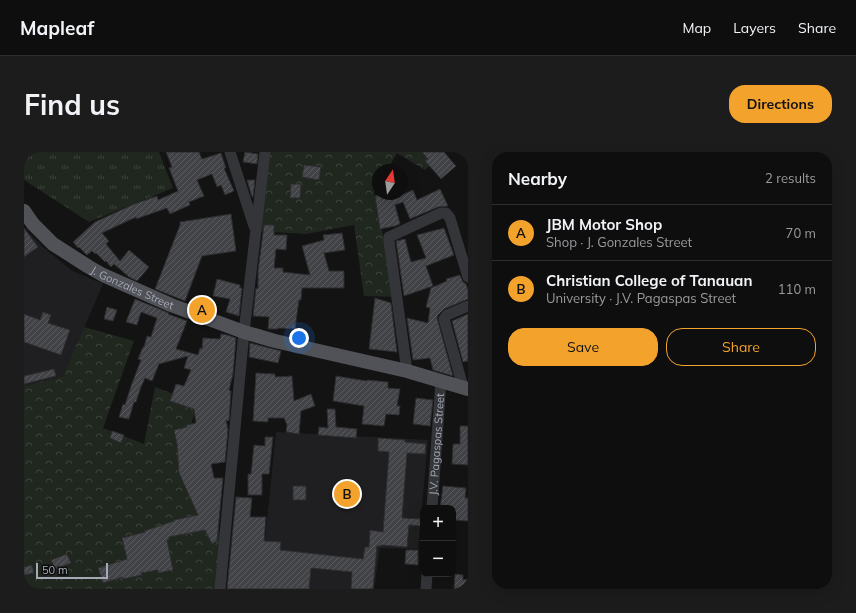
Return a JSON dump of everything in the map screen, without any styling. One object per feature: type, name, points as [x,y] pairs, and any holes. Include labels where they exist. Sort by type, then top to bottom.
[{"type":"main road","name":"J. Gonzales Street","points":[[24,211],[33,224],[53,244],[96,272],[171,305],[244,332],[276,341],[408,371],[466,388]]},
{"type":"street","points":[[230,152],[255,231]]},
{"type":"street","points":[[220,589],[244,332],[265,152]]},
{"type":"street","points":[[408,371],[389,237],[441,213],[446,213],[450,218],[468,277]]},
{"type":"street","points":[[466,388],[444,319],[447,315],[468,306]]},
{"type":"street","name":"J.V. Pagaspas Street","points":[[432,505],[440,381]]},
{"type":"street","points":[[426,589],[427,577]]},
{"type":"shaded area","points":[[24,228],[43,247],[71,270],[103,284],[63,376],[24,386]]},
{"type":"shaded area","points":[[276,432],[428,440],[422,505],[420,505],[418,549],[380,548],[374,589],[260,589]]},
{"type":"green space","points":[[24,152],[159,152],[173,188],[89,222],[24,180]]},
{"type":"green space","points":[[265,152],[436,152],[440,156],[425,170],[397,153],[391,164],[372,164],[372,200],[376,200],[397,297],[364,296],[354,225],[306,234],[255,231]]},
{"type":"green space","points":[[84,327],[134,341],[103,428],[144,444],[155,387],[198,403],[182,452],[224,541],[219,589],[24,589],[24,386],[63,376]]},
{"type":"building","points":[[166,152],[199,152],[202,159],[221,153],[226,168],[224,168],[234,191],[225,195],[221,185],[217,187],[212,174],[197,180],[204,196],[189,202],[190,205],[170,214],[167,208],[136,219],[136,217],[102,233],[109,241],[106,244],[120,261],[129,250],[149,267],[137,281],[129,277],[114,264],[111,267],[96,253],[95,254],[92,251],[87,255],[73,242],[95,222],[134,204],[157,196],[158,200],[178,191],[169,168],[172,167]]},
{"type":"building","points":[[245,152],[258,154],[257,164],[243,162]]},
{"type":"building","points":[[422,152],[444,152],[456,166],[441,179],[425,161],[428,159]]},
{"type":"building","points":[[304,165],[321,167],[319,180],[302,177]]},
{"type":"building","points":[[247,180],[255,180],[253,197],[252,197]]},
{"type":"building","points":[[291,184],[301,184],[300,198],[290,198]]},
{"type":"building","points":[[440,189],[448,206],[438,207],[410,219],[403,202],[395,205],[400,224],[380,229],[376,200],[408,200],[408,192],[413,190],[417,200]]},
{"type":"building","points":[[231,214],[236,251],[202,256],[185,301],[155,289],[180,222]]},
{"type":"building","points":[[264,225],[274,225],[274,235],[287,235],[286,250],[276,249],[274,268],[283,268],[283,272],[310,275],[302,246],[324,240],[323,235],[342,233],[345,250],[324,253],[329,271],[344,271],[344,288],[302,288],[295,329],[268,329],[269,317],[253,316],[256,288],[258,289],[258,271]]},
{"type":"building","points":[[24,228],[38,247],[24,257]]},
{"type":"building","points":[[444,228],[454,255],[426,266],[433,286],[404,296],[396,241],[405,239],[411,262],[426,258],[417,235]]},
{"type":"building","points":[[460,275],[468,290],[468,299],[444,309],[437,318],[453,376],[433,370],[430,358],[413,360],[407,318],[428,323],[430,308],[426,307],[431,288],[447,281],[446,279]]},
{"type":"building","points":[[217,279],[240,285],[240,288],[242,288],[239,316],[226,312],[230,299],[213,296]]},
{"type":"building","points":[[375,298],[391,303],[397,352],[369,349]]},
{"type":"building","points":[[135,299],[187,321],[176,349],[198,355],[200,348],[202,349],[203,338],[220,339],[221,334],[236,338],[233,374],[229,390],[231,391],[229,421],[226,420],[228,430],[225,462],[211,464],[214,478],[223,478],[217,541],[212,544],[205,530],[169,537],[169,540],[167,540],[173,570],[158,573],[158,570],[141,573],[142,575],[123,579],[122,577],[103,583],[98,568],[127,559],[122,538],[145,532],[144,531],[174,520],[198,515],[179,473],[177,444],[174,430],[196,423],[194,409],[170,401],[176,384],[184,386],[191,370],[184,368],[188,356],[159,364],[152,381],[145,378],[136,402],[134,402],[129,419],[119,417],[123,404],[125,405],[141,360],[138,359],[144,347],[147,336],[151,337],[157,318],[141,312],[137,325],[126,322]]},
{"type":"building","points":[[107,307],[117,310],[113,321],[104,319]]},
{"type":"building","points":[[43,312],[51,315],[48,323],[70,330],[61,355],[24,342],[24,314],[40,320]]},
{"type":"building","points":[[468,314],[468,361],[463,362],[452,321]]},
{"type":"building","points":[[250,343],[281,351],[278,363],[249,357]]},
{"type":"building","points":[[54,369],[56,376],[24,384],[24,376]]},
{"type":"building","points":[[256,373],[275,374],[275,377],[292,376],[294,401],[311,394],[315,406],[301,411],[299,434],[286,432],[287,425],[284,418],[268,418],[268,422],[253,421]]},
{"type":"building","points":[[336,376],[367,381],[388,382],[388,388],[400,389],[397,406],[400,406],[399,415],[386,414],[384,426],[362,424],[364,406],[333,401]]},
{"type":"building","points":[[416,398],[433,400],[430,426],[413,424]]},
{"type":"building","points":[[327,409],[335,409],[336,427],[357,429],[356,438],[318,435],[319,427],[328,428]]},
{"type":"building","points":[[460,426],[468,426],[468,465],[452,464],[453,444],[460,444]]},
{"type":"building","points":[[112,431],[124,435],[121,443],[110,438]]},
{"type":"building","points":[[265,437],[273,437],[269,474],[262,474],[262,495],[248,495],[248,474],[251,474],[254,445],[265,446]]},
{"type":"building","points":[[378,438],[405,440],[405,442],[426,444],[425,454],[407,453],[402,518],[420,519],[420,526],[409,525],[407,547],[377,546],[373,589],[351,589],[352,572],[311,568],[309,589],[227,589],[236,497],[252,498],[250,517],[266,517],[264,541],[281,542],[280,550],[363,559],[365,547],[369,547],[370,530],[383,532],[389,452],[378,451]]},
{"type":"building","points":[[293,486],[306,486],[306,500],[293,500]]},
{"type":"building","points":[[443,486],[466,488],[465,498],[468,498],[468,521],[456,520],[456,505],[440,505]]},
{"type":"building","points":[[406,550],[418,550],[418,565],[405,564]]},
{"type":"building","points":[[67,554],[71,563],[55,569],[51,560]]},
{"type":"building","points":[[32,565],[34,573],[24,575],[24,567]]},
{"type":"building","points":[[456,574],[463,575],[463,580],[468,579],[468,589],[454,589]]},
{"type":"place","name":"JBM Motor Shop","points":[[202,310]]},
{"type":"place","name":"Christian College of Tanauan","points":[[347,494]]}]
